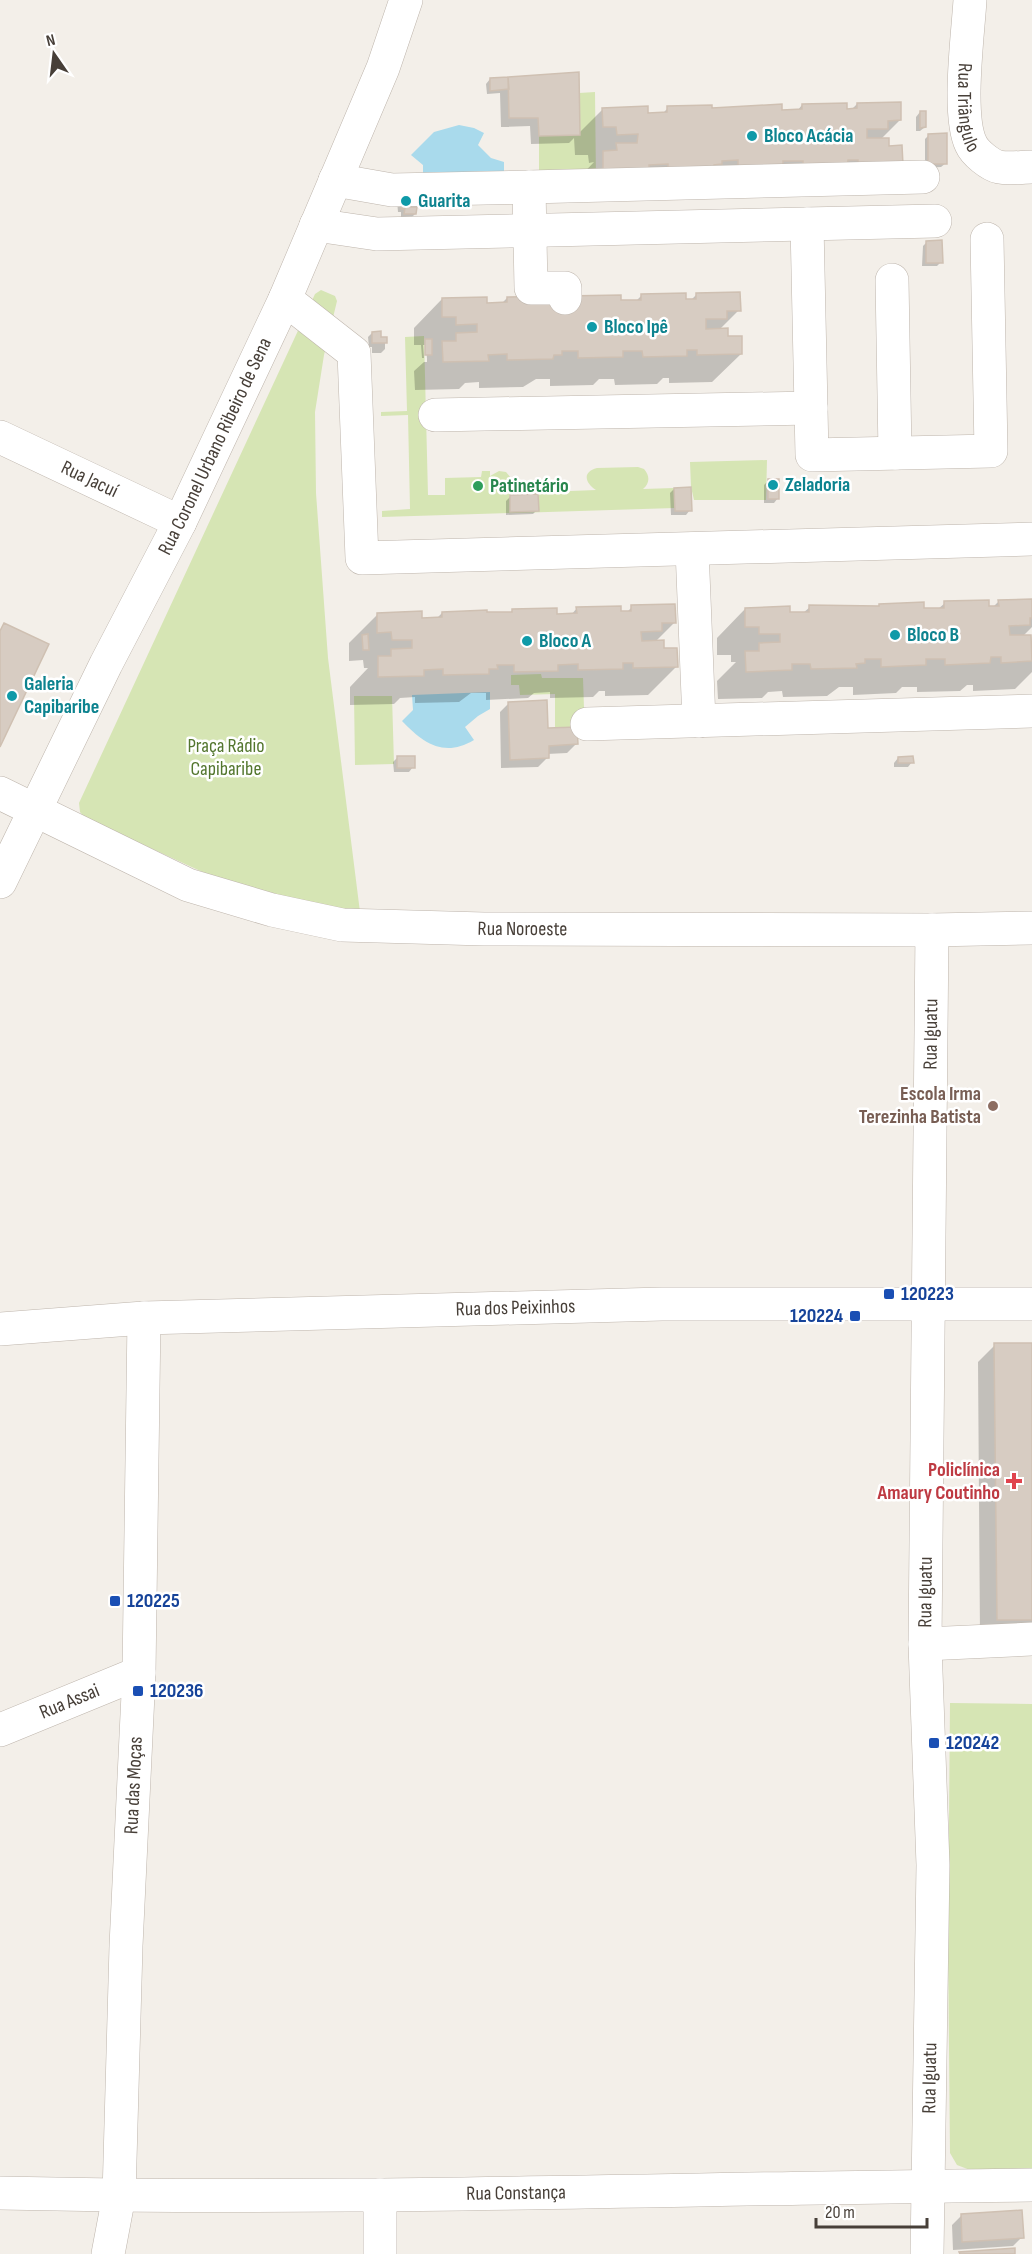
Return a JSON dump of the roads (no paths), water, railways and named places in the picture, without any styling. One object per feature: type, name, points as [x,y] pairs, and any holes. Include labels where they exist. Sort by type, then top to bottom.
[{"type":"street","name":"Rua Coronel Urbano Ribeiro de Sena","points":[[0,882],[106,664],[180,522],[285,299],[383,68],[406,0]]},
{"type":"street","name":"Rua Triângulo","points":[[970,0],[964,88],[966,126],[971,145],[984,158],[999,167],[1032,167]]},
{"type":"street","points":[[335,180],[392,190],[529,187],[791,171],[923,177]]},
{"type":"street","points":[[529,187],[531,288],[565,288],[565,298]]},
{"type":"street","points":[[316,225],[377,234],[935,221]]},
{"type":"street","points":[[807,224],[812,455],[991,451],[987,239]]},
{"type":"street","points":[[891,280],[895,453]]},
{"type":"street","points":[[285,299],[331,332],[354,353],[362,558],[1032,539]]},
{"type":"street","points":[[435,415],[811,408]]},
{"type":"street","name":"Rua Jacuí","points":[[0,437],[180,522]]},
{"type":"street","points":[[692,549],[699,721]]},
{"type":"street","points":[[587,724],[1032,711]]},
{"type":"street","name":"Rua Noroeste","points":[[0,793],[188,885],[272,910],[342,925],[484,929],[932,930],[1032,928]]},
{"type":"street","name":"Rua Iguatu","points":[[927,2254],[933,1865],[925,1644],[932,930]]},
{"type":"street","name":"Rua dos Peixinhos","points":[[0,1329],[144,1318],[662,1304],[928,1306],[1032,1304]]},
{"type":"street","name":"Rua das Moças","points":[[108,2254],[119,2196],[126,1947],[139,1673],[144,1318]]},
{"type":"street","points":[[925,1644],[1032,1639]]},
{"type":"street","name":"Rua Assai","points":[[0,1730],[139,1673]]},
{"type":"street","name":"Rua Constança","points":[[0,2193],[119,2196],[380,2196],[1032,2185]]},
{"type":"street","points":[[380,2196],[380,2254]]},
{"type":"water","points":[[459,125],[484,133],[478,145],[491,158],[504,162],[504,180],[423,181],[423,165],[411,155],[434,132]]},
{"type":"water","points":[[490,692],[490,709],[465,727],[474,740],[463,745],[444,748],[435,745],[418,736],[402,721],[413,710],[412,695]]},
{"type":"place","name":"Bloco Acácia","points":[[752,136]]},
{"type":"place","name":"Guarita","points":[[406,201]]},
{"type":"place","name":"Bloco Ipê","points":[[592,327]]},
{"type":"place","name":"Zeladoria","points":[[773,485]]},
{"type":"place","name":"Patinetário","points":[[478,486]]},
{"type":"place","name":"Bloco B","points":[[895,635]]},
{"type":"place","name":"Bloco A","points":[[527,641]]},
{"type":"place","name":"Galeria Capibaribe","points":[[12,696]]},
{"type":"place","name":"Escola Irma Terezinha Batista","points":[[993,1106]]},
{"type":"place","name":"120223","points":[[889,1294]]},
{"type":"place","name":"120224","points":[[855,1316]]},
{"type":"place","name":"Policlínica Amaury Coutinho","points":[[1014,1481]]},
{"type":"place","name":"120225","points":[[115,1601]]},
{"type":"place","name":"120236","points":[[138,1691]]},
{"type":"place","name":"120242","points":[[934,1743]]},
{"type":"park label","name":"Praça Rádio Capibaribe","points":[[226,758]]}]
